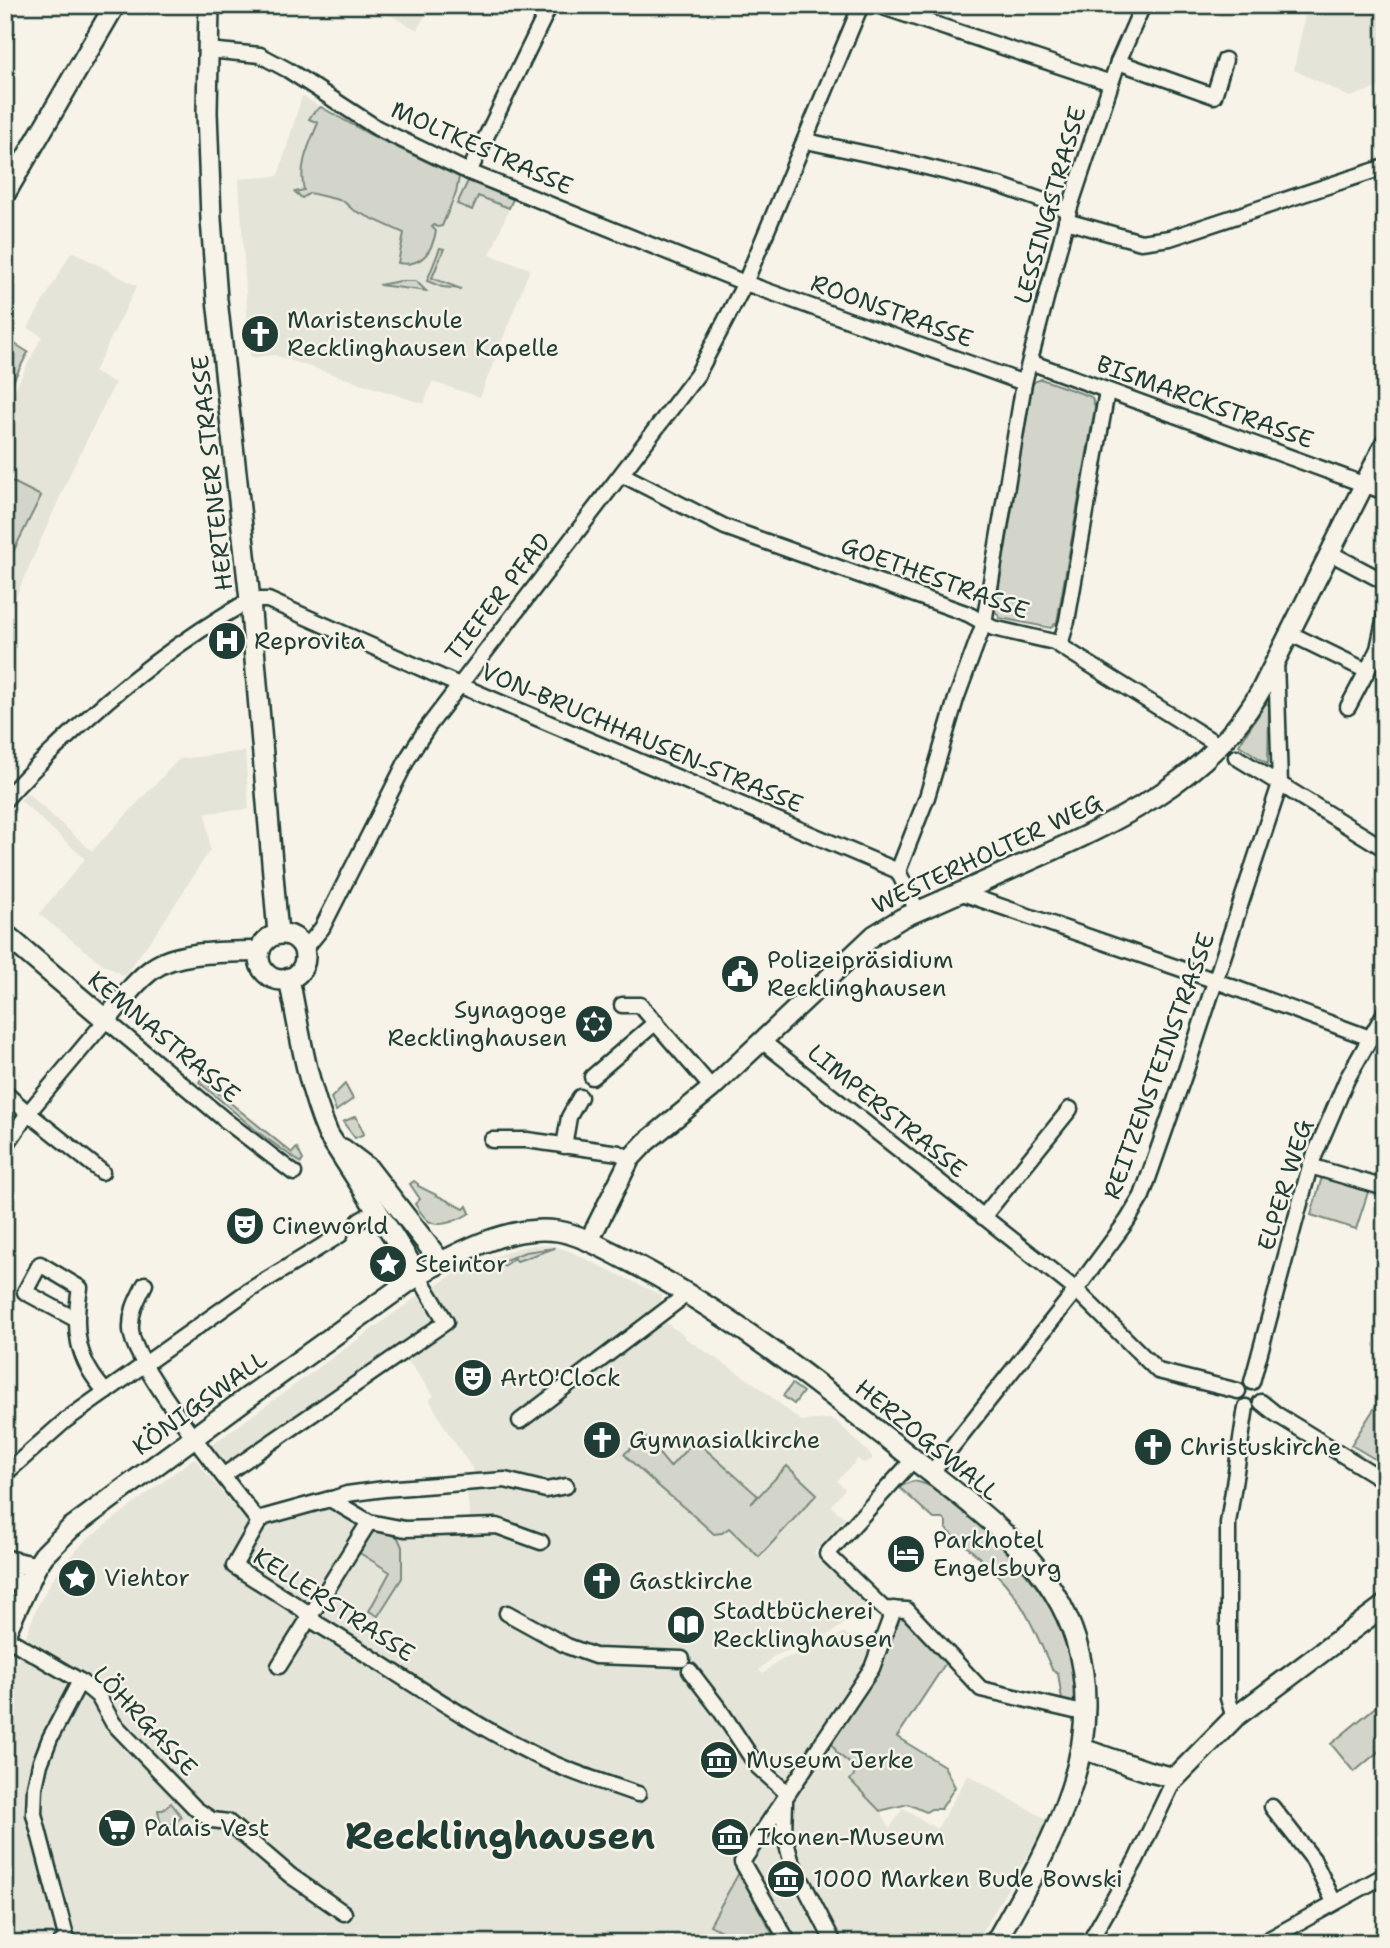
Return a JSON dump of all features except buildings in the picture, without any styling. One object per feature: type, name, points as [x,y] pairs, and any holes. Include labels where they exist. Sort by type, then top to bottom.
[{"type":"main road","points":[[190,5],[196,9],[204,28],[208,50]]},
{"type":"main road","name":"HERTENER STRASSE","points":[[209,5],[207,111],[211,219],[217,299],[250,600],[278,934]]},
{"type":"main road","points":[[5,194],[117,7]]},
{"type":"main road","name":"KEMNASTRASSE","points":[[5,934],[106,1020]]},
{"type":"main road","points":[[278,934],[294,937],[304,950],[305,960],[301,969],[289,978],[281,979],[268,975],[261,964],[260,951],[268,938],[278,934]]},
{"type":"main road","points":[[106,1020],[144,976],[156,966],[173,958],[260,951]]},
{"type":"main road","points":[[289,978],[317,1105],[328,1134],[418,1275]]},
{"type":"main road","points":[[334,1142],[368,1168],[441,1262]]},
{"type":"main road","name":"HERZOGSWALL","points":[[418,1275],[488,1242],[530,1230],[561,1232],[589,1241],[687,1294],[777,1353],[932,1472],[1022,1550],[1047,1582],[1065,1612],[1076,1642],[1086,1688],[1087,1714],[1083,1749],[1059,1821],[995,1943]]},
{"type":"main road","name":"KÖNIGSWALL","points":[[5,1636],[36,1567],[71,1528],[418,1275]]},
{"type":"main road","points":[[5,1560],[36,1567]]},
{"type":"main road","points":[[5,1578],[26,1585]]},
{"type":"main road","points":[[1083,1749],[1175,1778],[1234,1718],[1385,1605]]},
{"type":"street","points":[[469,172],[550,5]]},
{"type":"street","name":"TIEFER PFAD","points":[[304,950],[322,928],[409,756],[459,685],[623,475],[697,375],[745,283],[861,5]]},
{"type":"street","points":[[877,5],[1111,83]]},
{"type":"street","name":"LESSINGSTRASSE","points":[[898,871],[927,797],[956,699],[984,623],[1024,383],[1068,215],[1118,62],[1143,5]]},
{"type":"street","name":"MOLTKESTRASSE","points":[[208,50],[260,55],[288,69],[377,128],[469,172],[745,283]]},
{"type":"street","points":[[1118,62],[1214,96],[1225,60]]},
{"type":"street","points":[[806,141],[986,182],[1141,242],[1170,237],[1385,167]]},
{"type":"street","name":"ROONSTRASSE","points":[[745,283],[1024,383]]},
{"type":"street","name":"BISMARCKSTRASSE","points":[[1030,362],[1385,492]]},
{"type":"street","points":[[1060,645],[1068,621],[1107,391]]},
{"type":"street","name":"WESTERHOLTER WEG","points":[[589,1241],[630,1159],[646,1142],[712,1088],[874,935],[917,911],[1110,824],[1171,787],[1220,746],[1249,711],[1385,443]]},
{"type":"street","name":"GOETHESTRASSE","points":[[623,475],[725,527],[968,614],[984,623],[1060,645],[1220,746]]},
{"type":"street","points":[[1329,553],[1385,582]]},
{"type":"street","points":[[5,800],[102,704],[162,657],[250,600]]},
{"type":"street","name":"VON-BRUCHHAUSEN-STRASSE","points":[[250,600],[268,600],[459,685],[898,871]]},
{"type":"street","points":[[1348,707],[1378,649],[1385,616]]},
{"type":"street","points":[[1289,633],[1367,671]]},
{"type":"street","name":"REITZENSTEINSTRASSE","points":[[932,1472],[1076,1290],[1142,1196],[1280,785],[1276,658]]},
{"type":"street","points":[[1236,757],[1385,849]]},
{"type":"street","points":[[898,871],[917,911]]},
{"type":"street","points":[[960,892],[1370,1038]]},
{"type":"street","points":[[621,1005],[640,1005],[712,1088]]},
{"type":"street","name":"ELPER WEG","points":[[1252,1382],[1310,1166],[1347,1079],[1385,1012]]},
{"type":"street","points":[[5,1146],[28,1113],[106,1020]]},
{"type":"street","name":"KEMNASTRASSE","points":[[106,1020],[225,1120],[294,1173]]},
{"type":"street","points":[[592,1077],[656,1022]]},
{"type":"street","name":"LIMPERSTRASSE","points":[[762,1041],[1076,1290],[1158,1371],[1238,1391]]},
{"type":"street","points":[[5,1093],[102,1172]]},
{"type":"street","points":[[564,1146],[569,1117],[580,1097]]},
{"type":"street","points":[[983,1217],[1070,1109]]},
{"type":"street","points":[[492,1140],[527,1140],[619,1153],[630,1159]]},
{"type":"street","points":[[1310,1166],[1385,1188]]},
{"type":"street","points":[[359,1221],[377,1210]]},
{"type":"street","points":[[5,1474],[66,1419],[248,1292],[340,1235]]},
{"type":"street","points":[[224,1475],[446,1322],[418,1275]]},
{"type":"street","points":[[145,1284],[133,1308],[131,1331],[135,1347],[195,1436],[259,1522],[265,1517],[347,1494],[384,1489],[505,1480],[546,1490],[566,1486]]},
{"type":"street","points":[[520,1421],[687,1294]]},
{"type":"street","points":[[75,1319],[84,1359],[91,1376],[106,1392]]},
{"type":"street","points":[[1252,1382],[1263,1389],[1261,1402],[1254,1407],[1246,1407],[1240,1402],[1238,1391],[1245,1383],[1252,1382]]},
{"type":"street","points":[[1261,1402],[1276,1415],[1385,1481]]},
{"type":"street","points":[[1234,1718],[1228,1698],[1228,1523],[1246,1407]]},
{"type":"street","points":[[914,1459],[827,1554],[884,1609],[900,1610],[981,1689],[1087,1714]]},
{"type":"street","points":[[332,1499],[369,1522],[405,1529],[497,1526],[541,1542]]},
{"type":"street","name":"KELLERSTRASSE","points":[[259,1522],[234,1566],[316,1623],[453,1710],[552,1763],[638,1794]]},
{"type":"street","points":[[279,1665],[369,1522]]},
{"type":"street","points":[[789,1943],[742,1862],[872,1668],[900,1610]]},
{"type":"street","points":[[507,1614],[567,1646],[595,1656],[686,1665],[757,1766],[787,1793]]},
{"type":"street","name":"LÖHRGASSE","points":[[5,1636],[80,1681],[98,1696],[113,1723],[196,1809],[212,1820],[228,1822],[291,1876],[344,1913]]},
{"type":"street","points":[[60,1943],[67,1940],[34,1814],[35,1787],[50,1738],[80,1681]]},
{"type":"street","points":[[1089,1943],[1136,1860],[1175,1778]]},
{"type":"street","points":[[787,1793],[783,1810],[784,1833],[791,1860],[833,1942]]},
{"type":"street","points":[[1272,1807],[1313,1859],[1334,1902]]},
{"type":"street","points":[[1262,1943],[1385,1875]]},
{"type":"shaded area","points":[[372,5],[431,5],[417,30]]},
{"type":"shaded area","points":[[1307,5],[1385,5],[1385,85],[1350,97],[1294,70]]},
{"type":"shaded area","points":[[302,96],[369,134],[459,177],[513,199],[490,255],[530,269],[480,397],[432,382],[424,404],[274,355],[250,358],[239,179],[278,176]]},
{"type":"shaded area","points":[[321,107],[369,134],[459,177],[456,193],[442,226],[432,227],[436,231],[432,245],[419,260],[406,264],[398,263],[404,233],[353,210],[343,201],[310,193],[302,198],[295,192],[304,190],[303,164],[318,123],[309,119]]},
{"type":"shaded area","points":[[468,181],[513,199],[509,208],[478,196],[472,210],[457,204]]},
{"type":"shaded area","points":[[440,248],[444,249],[432,278],[461,289],[442,287],[427,281]]},
{"type":"shaded area","points":[[72,251],[137,286],[94,372],[115,383],[71,472],[5,621],[5,409],[42,336],[28,328]]},
{"type":"shaded area","points":[[416,281],[426,291],[379,285]]},
{"type":"shaded area","points":[[5,338],[28,352],[5,397]]},
{"type":"shaded area","points":[[1041,379],[1089,396],[1095,407],[1057,622],[1051,628],[1000,618],[995,611],[1032,387],[1034,382]]},
{"type":"shaded area","points":[[5,478],[41,496],[8,562],[5,561]]},
{"type":"shaded area","points":[[1266,703],[1269,705],[1268,764],[1239,745]]},
{"type":"shaded area","points":[[245,751],[249,809],[206,813],[210,850],[159,929],[124,976],[97,960],[39,914],[85,859],[20,800],[27,793],[92,851],[179,759]]},
{"type":"shaded area","points":[[201,1079],[292,1153],[297,1148],[303,1160],[301,1163],[259,1133],[199,1082]]},
{"type":"shaded area","points":[[345,1084],[353,1099],[336,1111],[331,1098]]},
{"type":"shaded area","points":[[356,1116],[364,1134],[355,1138],[343,1122]]},
{"type":"shaded area","points":[[1322,1177],[1369,1189],[1356,1229],[1311,1215]]},
{"type":"shaded area","points":[[414,1181],[418,1186],[464,1209],[467,1206],[470,1213],[445,1223],[430,1222],[415,1204],[420,1199],[410,1184]]},
{"type":"shaded area","points":[[554,1246],[569,1251],[661,1295],[665,1322],[685,1338],[758,1386],[801,1421],[836,1421],[872,1456],[872,1460],[862,1463],[858,1459],[837,1481],[845,1489],[831,1506],[845,1518],[814,1553],[867,1603],[860,1612],[830,1634],[774,1656],[759,1670],[763,1674],[776,1662],[831,1641],[843,1632],[873,1650],[820,1734],[827,1738],[838,1755],[858,1769],[890,1828],[903,1808],[937,1829],[968,1775],[1048,1820],[976,1943],[5,1943],[5,1707],[21,1649],[37,1607],[65,1562],[85,1541],[194,1458],[250,1526],[292,1519],[292,1514],[327,1508],[355,1520],[396,1529],[470,1520],[466,1485],[482,1483],[429,1399],[434,1396],[399,1349],[228,1468],[210,1446],[418,1296],[458,1272],[517,1248]]},
{"type":"shaded area","points":[[555,1248],[517,1261],[514,1258],[504,1266],[500,1262],[525,1252]]},
{"type":"shaded area","points":[[792,1384],[803,1392],[794,1404],[783,1396]]},
{"type":"shaded area","points":[[1377,1404],[1385,1409],[1385,1465],[1351,1445]]},
{"type":"shaded area","points":[[645,1437],[670,1467],[695,1440],[758,1496],[751,1504],[787,1466],[817,1494],[759,1557],[729,1528],[714,1534],[624,1454]]},
{"type":"shaded area","points":[[913,1481],[935,1489],[955,1504],[1004,1549],[1036,1586],[1061,1629],[1069,1652],[1075,1687],[1073,1703],[1062,1700],[1058,1673],[1052,1669],[1017,1598],[989,1566],[946,1529],[944,1519],[934,1519],[899,1487]]},
{"type":"shaded area","points":[[375,1531],[393,1534],[402,1547],[402,1578],[378,1616],[369,1611],[390,1572],[358,1552]]},
{"type":"shaded area","points":[[897,1618],[907,1618],[947,1661],[897,1737],[944,1766],[955,1787],[941,1809],[926,1812],[908,1804],[880,1811],[850,1780],[858,1770],[837,1753],[830,1739]]},
{"type":"shaded area","points":[[1385,1699],[1385,1746],[1354,1772],[1331,1744]]},
{"type":"shaded area","points":[[171,1803],[182,1817],[173,1824],[161,1826],[158,1810],[163,1810]]},
{"type":"shaded area","points":[[741,1869],[748,1878],[743,1880],[772,1933],[779,1935],[784,1943],[746,1939],[710,1925]]},
{"type":"place","name":"Maristenschule Recklinghausen Kapelle","points":[[260,334]]},
{"type":"place","name":"Reprovita","points":[[227,641]]},
{"type":"place","name":"Polizeipräsidium Recklinghausen","points":[[740,974]]},
{"type":"place","name":"Synagoge Recklinghausen","points":[[594,1024]]},
{"type":"place","name":"Cineworld","points":[[245,1226]]},
{"type":"place","name":"Steintor","points":[[388,1264]]},
{"type":"place","name":"ArtO'Clock","points":[[473,1378]]},
{"type":"place","name":"Gymnasialkirche","points":[[602,1440]]},
{"type":"place","name":"Christuskirche","points":[[1153,1447]]},
{"type":"place","name":"Parkhotel Engelsburg","points":[[906,1554]]},
{"type":"place","name":"Viehtor","points":[[77,1578]]},
{"type":"place","name":"Gastkirche","points":[[602,1581]]},
{"type":"place","name":"Stadtbücherei Recklinghausen","points":[[686,1625]]},
{"type":"place","name":"Museum Jerke","points":[[719,1760]]},
{"type":"place","name":"Palais Vest","points":[[117,1828]]},
{"type":"place","name":"Ikonen-Museum","points":[[730,1837]]},
{"type":"place","name":"1000 Marken Bude Bowski","points":[[786,1879]]},
{"type":"district","name":"Recklinghausen","points":[[500,1835]]}]
